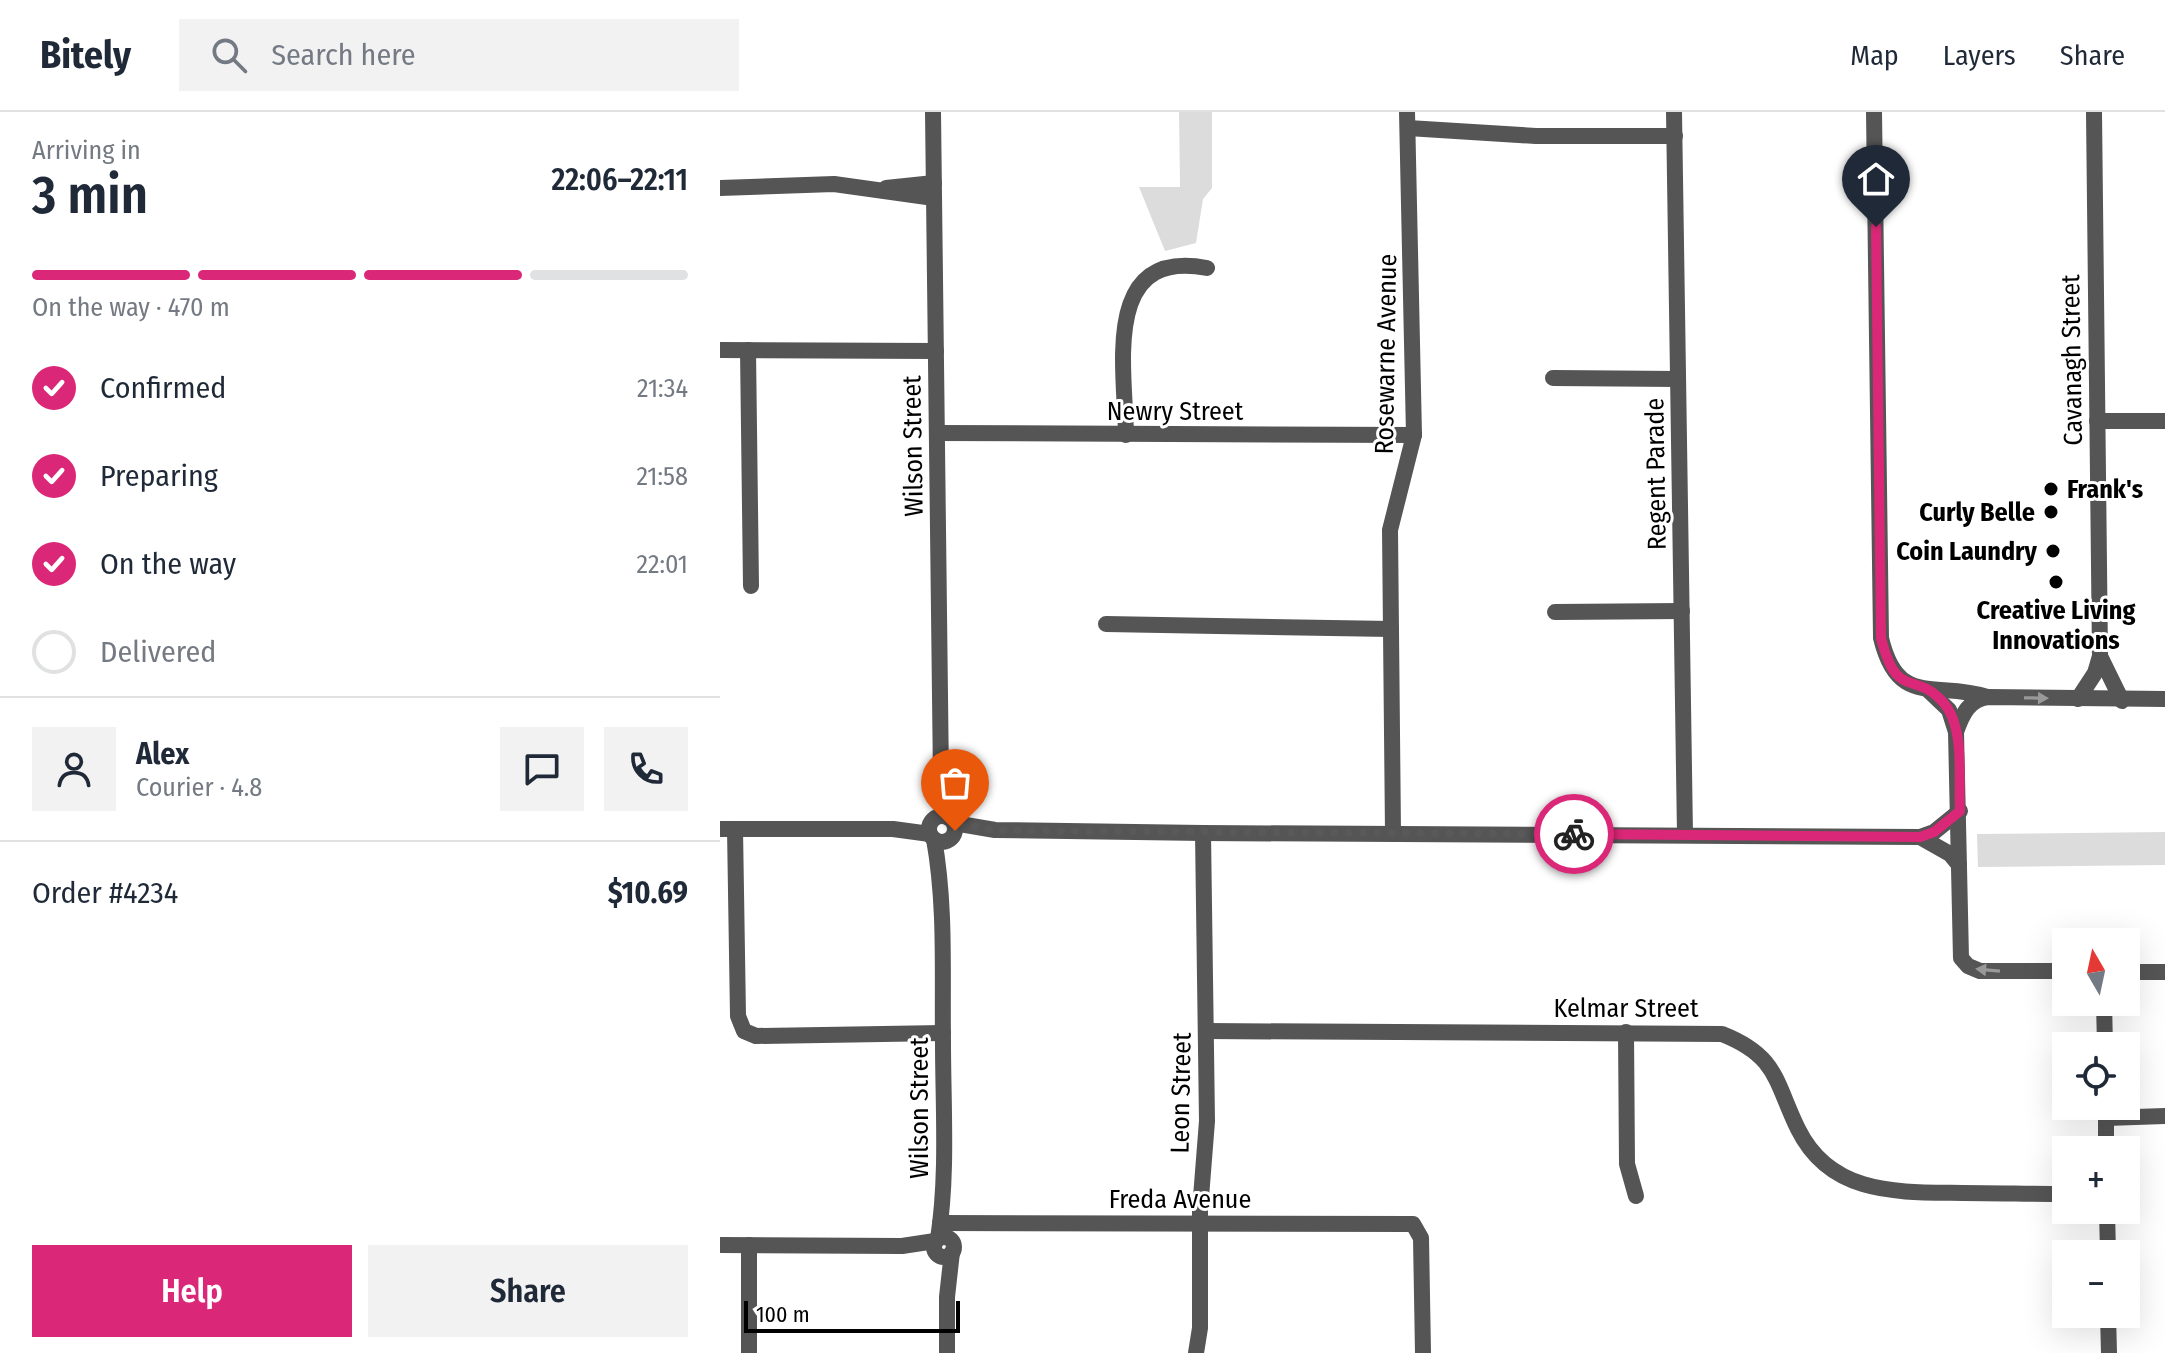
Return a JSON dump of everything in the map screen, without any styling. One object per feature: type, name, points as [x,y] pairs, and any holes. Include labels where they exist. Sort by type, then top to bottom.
[{"type":"street","name":"Wilson Street","points":[[933,112],[942,829],[942,1241],[947,1297],[947,1353]]},
{"type":"street","name":"Regent Parade","points":[[1674,112],[1685,835]]},
{"type":"street","points":[[1874,112],[1881,638],[1888,663],[1899,679],[1928,690],[1971,691],[1988,697],[2122,701],[2165,699]]},
{"type":"street","name":"Cavanagh Street","points":[[2078,699],[2095,673],[2100,656],[2094,112]]},
{"type":"street","points":[[1407,120],[1536,136],[1675,136]]},
{"type":"street","name":"Rosewarne Avenue","points":[[1393,833],[1390,530],[1414,435],[1407,120]]},
{"type":"street","points":[[720,188],[834,184],[934,190]]},
{"type":"street","points":[[1126,435],[1125,325],[1128,302],[1140,283],[1161,270],[1182,265],[1207,268]]},
{"type":"street","points":[[720,350],[936,351]]},
{"type":"street","points":[[748,350],[751,586]]},
{"type":"street","points":[[1553,378],[1678,379]]},
{"type":"street","points":[[2097,421],[2165,421]]},
{"type":"street","name":"Newry Street","points":[[937,433],[1414,435]]},
{"type":"street","points":[[1555,612],[1682,611]]},
{"type":"street","points":[[1106,624],[1391,629]]},
{"type":"street","name":"Cavanagh Street","points":[[2100,656],[2122,701]]},
{"type":"street","points":[[1928,690],[1949,710],[1956,732],[1961,958],[1968,966],[1980,971],[2052,971]]},
{"type":"street","points":[[1956,732],[1970,705],[1988,697]]},
{"type":"street","points":[[943,1033],[756,1036],[744,1031],[738,1016],[728,829],[1920,837],[1934,832],[1960,811]]},
{"type":"street","name":"Leon Street","points":[[1196,1353],[1200,1328],[1200,1222],[1207,1121],[1203,833]]},
{"type":"street","points":[[1920,837],[1950,854],[1959,865]]},
{"type":"street","points":[[2140,972],[2165,972]]},
{"type":"street","name":"Kelmar Street","points":[[1206,1031],[1710,1032],[1753,1049],[1776,1075],[1809,1146],[1829,1167],[1862,1186],[1893,1192],[2052,1194]]},
{"type":"street","points":[[1626,1032],[1627,1164],[1636,1196]]},
{"type":"street","points":[[2140,1114],[2165,1116]]},
{"type":"street","name":"Freda Avenue","points":[[720,1245],[902,1246],[1200,1222],[1408,1224],[1418,1228],[1423,1353]]},
{"type":"street","points":[[749,1245],[749,1353]]},
{"type":"street","points":[[2108,1328],[2109,1353]]},
{"type":"shaded area","points":[[1179,112],[1212,112],[1212,188],[1203,199],[1196,243],[1165,251],[1139,187],[1180,187]]},
{"type":"shaded area","points":[[2165,832],[2165,865],[1978,867],[1977,834]]},
{"type":"way so far","points":[[955,831],[954,823],[995,830],[1574,834]]},
{"type":"place","name":"Frank's","points":[[2051,489]]},
{"type":"place","name":"Curly Belle","points":[[2051,512]]},
{"type":"place","name":"Coin Laundry","points":[[2053,551]]},
{"type":"place","name":"Creative Living Innovations","points":[[2056,582]]},
{"type":"route","points":[[1574,834],[1920,837],[1934,832],[1960,811],[1956,732],[1949,710],[1942,700],[1928,690],[1899,679],[1888,663],[1881,638],[1876,227]]}]
